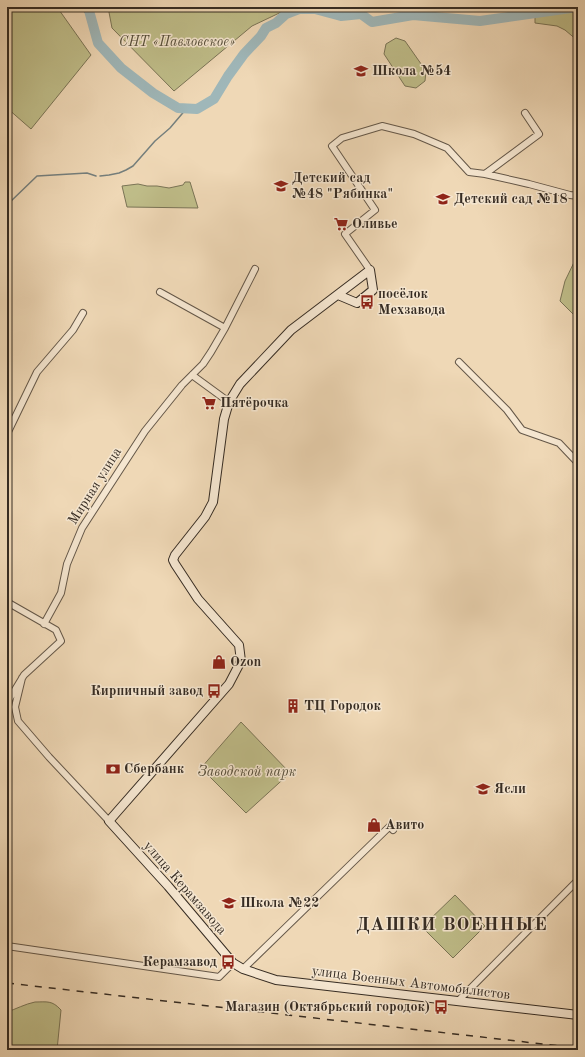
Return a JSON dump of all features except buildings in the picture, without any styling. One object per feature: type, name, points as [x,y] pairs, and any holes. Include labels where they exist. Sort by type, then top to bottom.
[{"type":"street","points":[[485,174],[539,134],[525,113]]},
{"type":"street","points":[[338,294],[357,304],[373,290],[370,270],[345,234],[375,210],[332,146],[342,138],[382,126],[414,134],[447,148],[469,172],[485,174],[578,196]]},
{"type":"street","name":"Мирная улица","points":[[44,624],[61,593],[67,564],[82,528],[145,431],[182,385],[203,364],[225,328],[255,269]]},
{"type":"street","points":[[108,821],[230,684],[241,661],[239,645],[198,599],[173,560],[175,555],[205,517],[213,502],[224,419],[229,402],[240,384],[291,330],[370,270]]},
{"type":"street","points":[[160,292],[225,328]]},
{"type":"street","points":[[7,434],[37,372],[73,330],[83,313]]},
{"type":"street","points":[[459,362],[507,410],[522,430],[559,443],[578,463]]},
{"type":"street","points":[[192,375],[229,402]]},
{"type":"street","points":[[7,602],[56,630],[61,641],[24,675],[7,703]]},
{"type":"street","name":"улица Керамзавода","points":[[22,678],[15,707],[18,721],[48,757],[168,886],[233,963],[243,969]]},
{"type":"street","points":[[243,969],[390,826],[393,830]]},
{"type":"street","points":[[458,1001],[578,880]]},
{"type":"street","points":[[7,946],[219,977],[233,963]]},
{"type":"street","name":"улица Военных Автомобилистов","points":[[243,969],[276,980],[578,1016]]},
{"type":"green space","points":[[7,7],[57,7],[91,55],[31,129],[7,108]]},
{"type":"green space","name":"СНТ «Павловское»","points":[[108,7],[292,7],[252,26],[174,91],[112,28]]},
{"type":"green space","points":[[535,7],[578,7],[578,41],[565,30],[557,26],[535,23]]},
{"type":"green space","points":[[396,38],[405,41],[426,71],[425,81],[416,88],[405,86],[384,54],[386,44]]},
{"type":"green space","points":[[185,182],[190,182],[198,208],[127,207],[122,186],[138,184],[169,188],[183,185]]},
{"type":"green space","points":[[578,254],[578,319],[560,301],[565,281]]},
{"type":"green space","name":"Заводской парк","points":[[241,722],[290,773],[246,813],[201,768]]},
{"type":"green space","points":[[455,895],[485,926],[453,958],[422,927]]},
{"type":"green space","points":[[35,1002],[52,1003],[61,1010],[57,1050],[7,1050],[7,1012]]},
{"type":"waterway","points":[[77,7],[90,15]]},
{"type":"waterway","points":[[88,7],[98,43],[121,68],[153,93],[178,108],[197,109],[214,99],[244,54],[261,36],[266,28],[276,23],[286,14],[299,9],[315,9],[341,16],[361,14],[372,22],[413,15],[480,21],[578,7]]},
{"type":"waterway","points":[[100,176],[119,173],[133,166],[187,108]]},
{"type":"waterway","points":[[7,203],[9,203],[37,176],[87,173],[96,176]]},
{"type":"railway","points":[[7,983],[578,1048]]},
{"type":"place","name":"Школа №54","points":[[361,71]]},
{"type":"place","name":"Детский сад №48 \"Рябинка\"","points":[[281,186]]},
{"type":"place","name":"Детский сад №18","points":[[443,199]]},
{"type":"place","name":"Оливье","points":[[341,224]]},
{"type":"place","name":"посёлок Мехзавода","points":[[367,302]]},
{"type":"place","name":"Пятёрочка","points":[[209,403]]},
{"type":"place","name":"Ozon","points":[[219,662]]},
{"type":"place","name":"Кирпичный завод","points":[[214,691]]},
{"type":"place","name":"ТЦ Городок","points":[[293,706]]},
{"type":"place","name":"Сбербанк","points":[[113,769]]},
{"type":"place","name":"Ясли","points":[[483,789]]},
{"type":"place","name":"Авито","points":[[374,825]]},
{"type":"place","name":"Школа №22","points":[[229,903]]},
{"type":"place","name":"Керамзавод","points":[[228,962]]},
{"type":"place","name":"Магазин (Октябрьский городок)","points":[[441,1007]]},
{"type":"district","name":"ДАШКИ ВОЕННЫЕ","points":[[452,925]]}]
